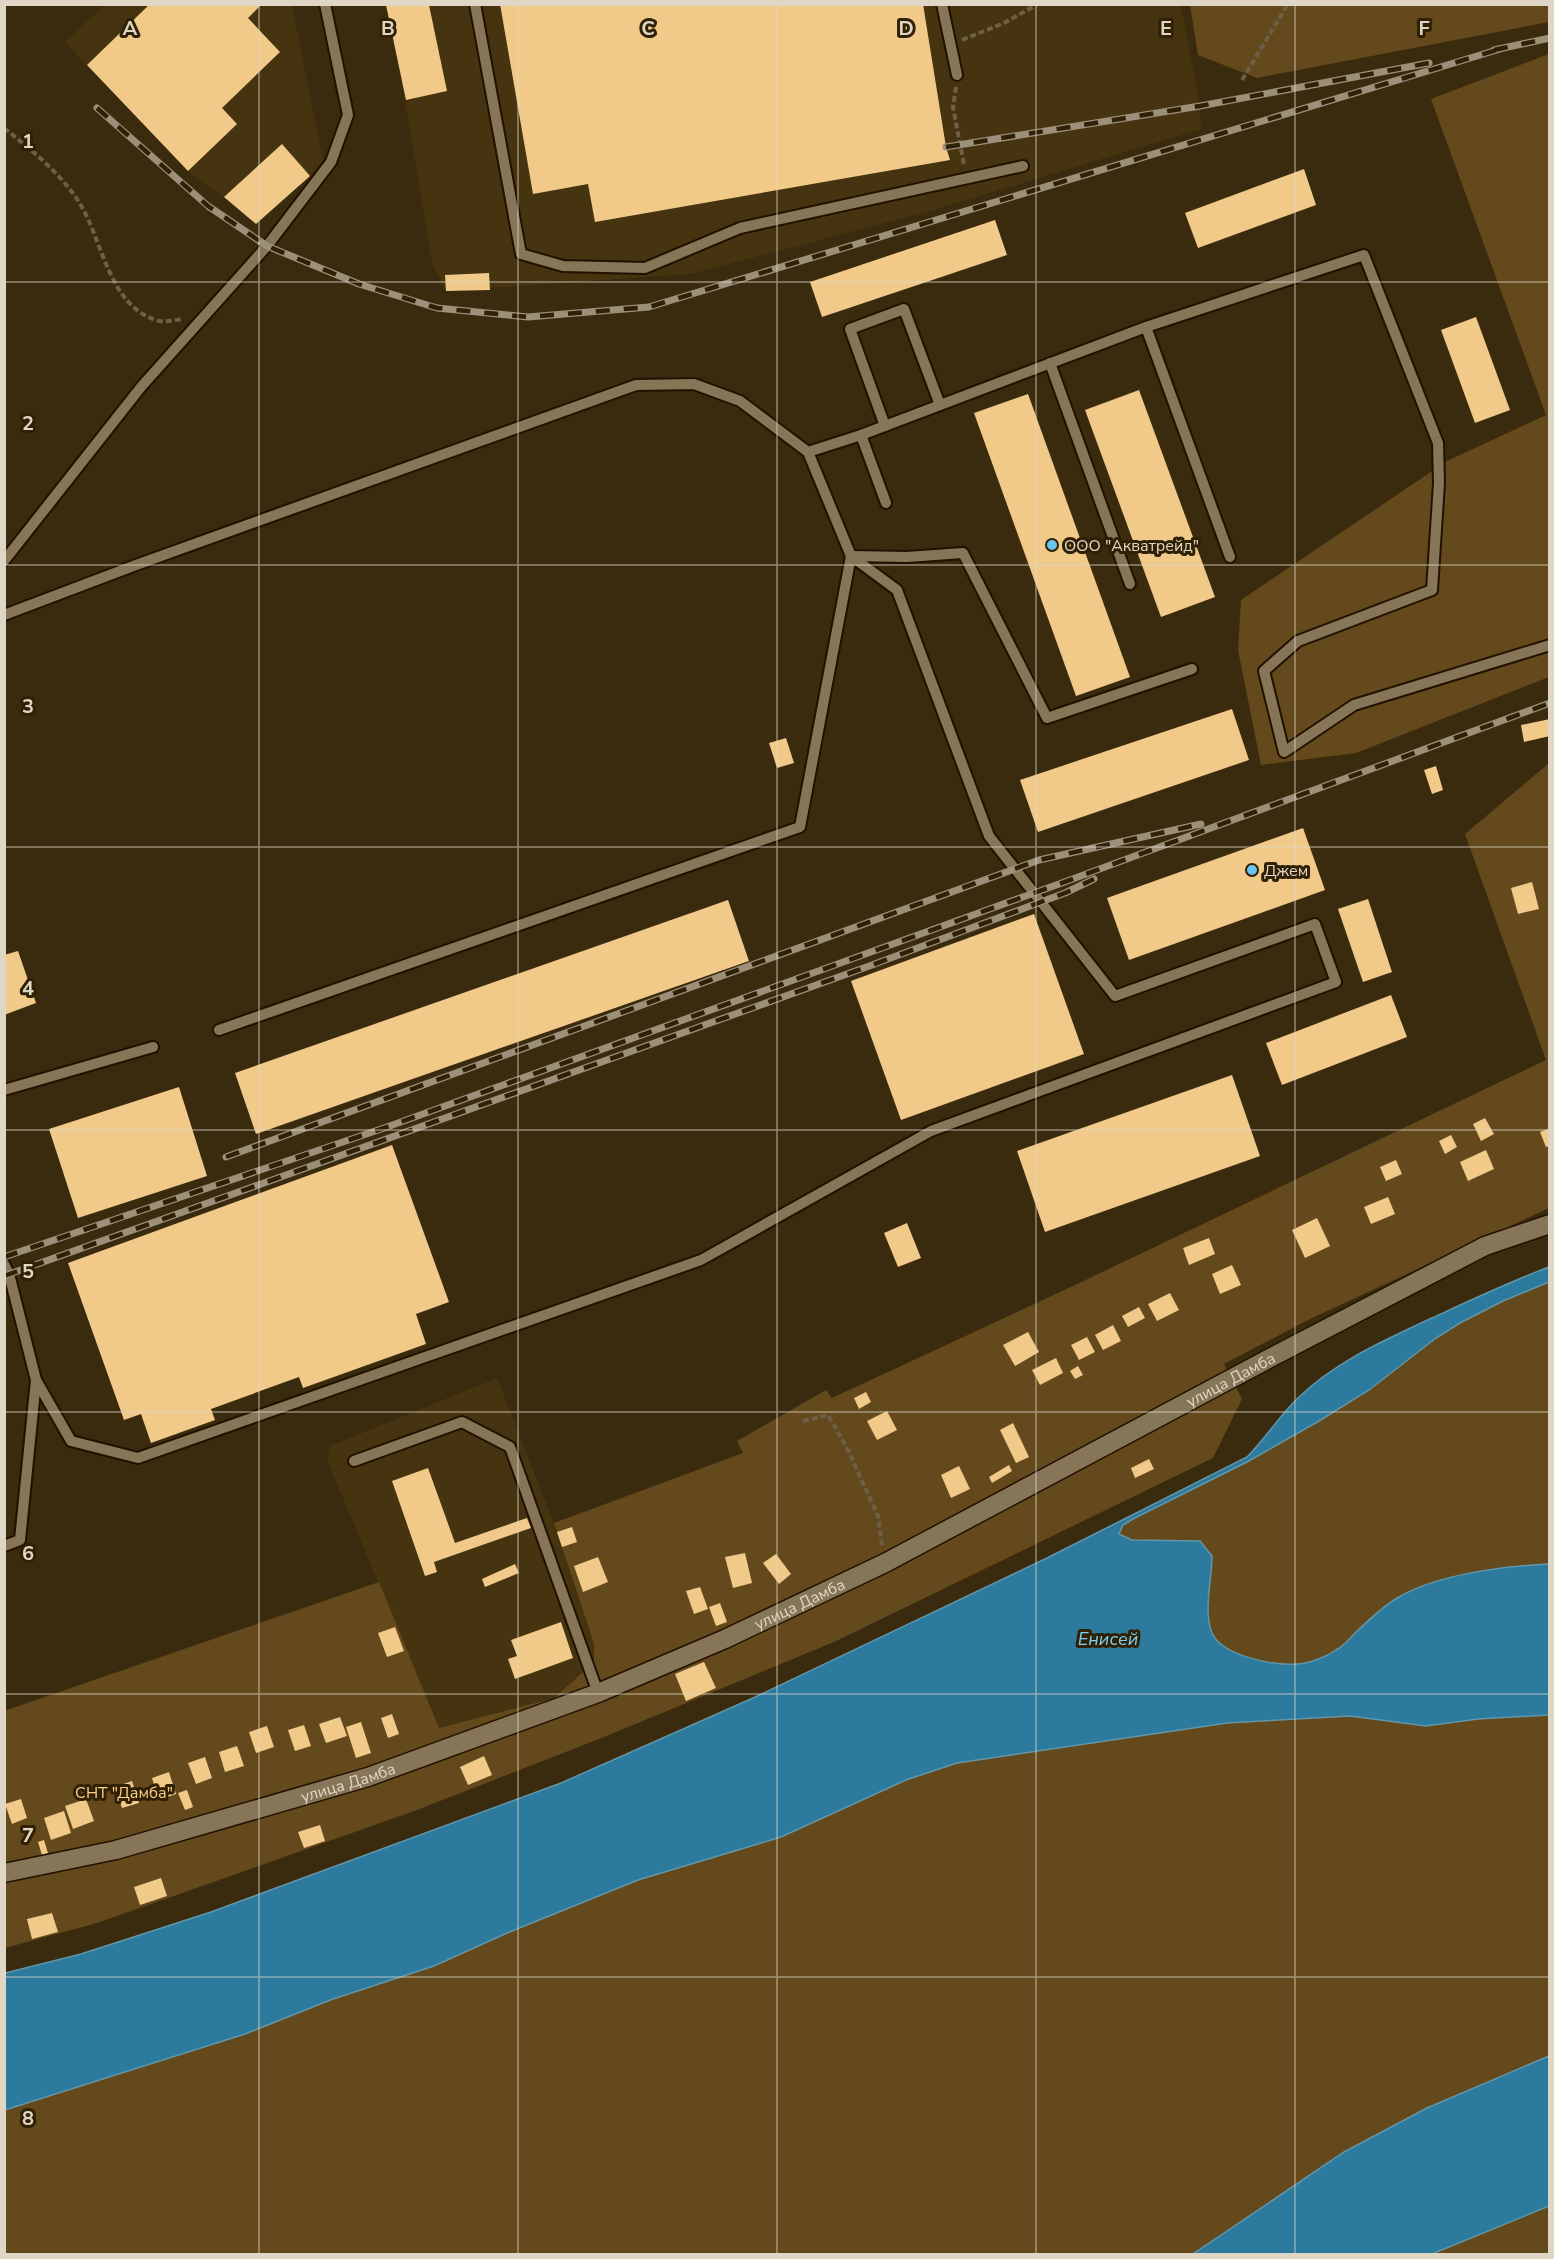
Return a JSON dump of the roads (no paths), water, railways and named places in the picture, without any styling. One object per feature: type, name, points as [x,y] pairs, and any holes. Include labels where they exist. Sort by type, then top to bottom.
[{"type":"street","name":"улица Дамба","points":[[4,1873],[116,1850],[368,1777],[598,1694],[725,1639],[885,1563],[1485,1246],[1550,1224]]},
{"type":"lane","points":[[4,561],[141,387],[267,246],[331,162],[348,115],[325,4]]},
{"type":"lane","points":[[475,4],[521,254],[563,266],[645,268],[741,228],[1023,166]]},
{"type":"lane","points":[[942,4],[957,75]]},
{"type":"lane","points":[[808,452],[861,435],[1146,327],[1364,255],[1438,443],[1439,483],[1432,590],[1298,641],[1264,670],[1284,752],[1354,705],[1550,645]]},
{"type":"lane","points":[[885,426],[850,329],[904,309],[940,405]]},
{"type":"lane","points":[[1146,327],[1230,557]]},
{"type":"lane","points":[[1050,363],[1130,584]]},
{"type":"lane","points":[[4,615],[136,564],[636,385],[694,384],[740,401],[808,452],[851,556],[897,590],[989,836],[1115,996],[1315,924],[1336,982],[931,1131],[701,1260],[138,1458],[71,1441],[36,1380],[9,1274],[4,1264]]},
{"type":"lane","points":[[861,435],[886,503]]},
{"type":"lane","points":[[851,556],[907,557],[963,553],[1047,718],[1192,669]]},
{"type":"lane","points":[[219,1030],[800,827],[851,556]]},
{"type":"lane","points":[[4,1090],[153,1047]]},
{"type":"lane","points":[[4,1546],[20,1540],[36,1380]]},
{"type":"lane","points":[[354,1461],[462,1422],[510,1447],[598,1694]]},
{"type":"water","name":"Енисей","points":[[1549,1267],[1549,1282],[1503,1301],[1460,1323],[1436,1338],[1369,1390],[1319,1421],[1247,1462],[1133,1519],[1123,1525],[1119,1534],[1132,1540],[1200,1541],[1212,1556],[1208,1615],[1212,1633],[1226,1648],[1237,1653],[1263,1661],[1288,1664],[1308,1662],[1332,1653],[1388,1604],[1433,1582],[1472,1573],[1549,1564],[1549,1715],[1478,1719],[1426,1726],[1350,1716],[1227,1723],[957,1763],[906,1780],[781,1837],[638,1880],[507,1933],[434,1966],[333,1999],[245,2034],[5,2110],[5,1973],[81,1954],[211,1912],[561,1783],[753,1698],[1047,1558],[1247,1457],[1298,1398],[1345,1362],[1414,1326]]},
{"type":"water","points":[[1549,2056],[1549,2206],[1432,2254],[1193,2254],[1344,2152],[1427,2108]]},
{"type":"railway","points":[[1494,50],[1550,38]]},
{"type":"railway","points":[[97,108],[208,206],[267,246],[359,284],[437,308],[528,317],[649,307],[1500,49]]},
{"type":"railway","points":[[946,147],[1200,106],[1429,63]]},
{"type":"railway","points":[[4,1257],[387,1127],[1059,884],[1550,703]]},
{"type":"railway","points":[[226,1157],[1039,860],[1201,824]]},
{"type":"railway","points":[[4,1276],[872,965],[1065,893],[1094,879]]},
{"type":"place","name":"ООО \"Акватрейд\"","points":[[1052,545]]},
{"type":"place","name":"Джем","points":[[1252,870]]},
{"type":"park label","name":"СНТ \"Дамба\"","points":[[124,1792]]}]
